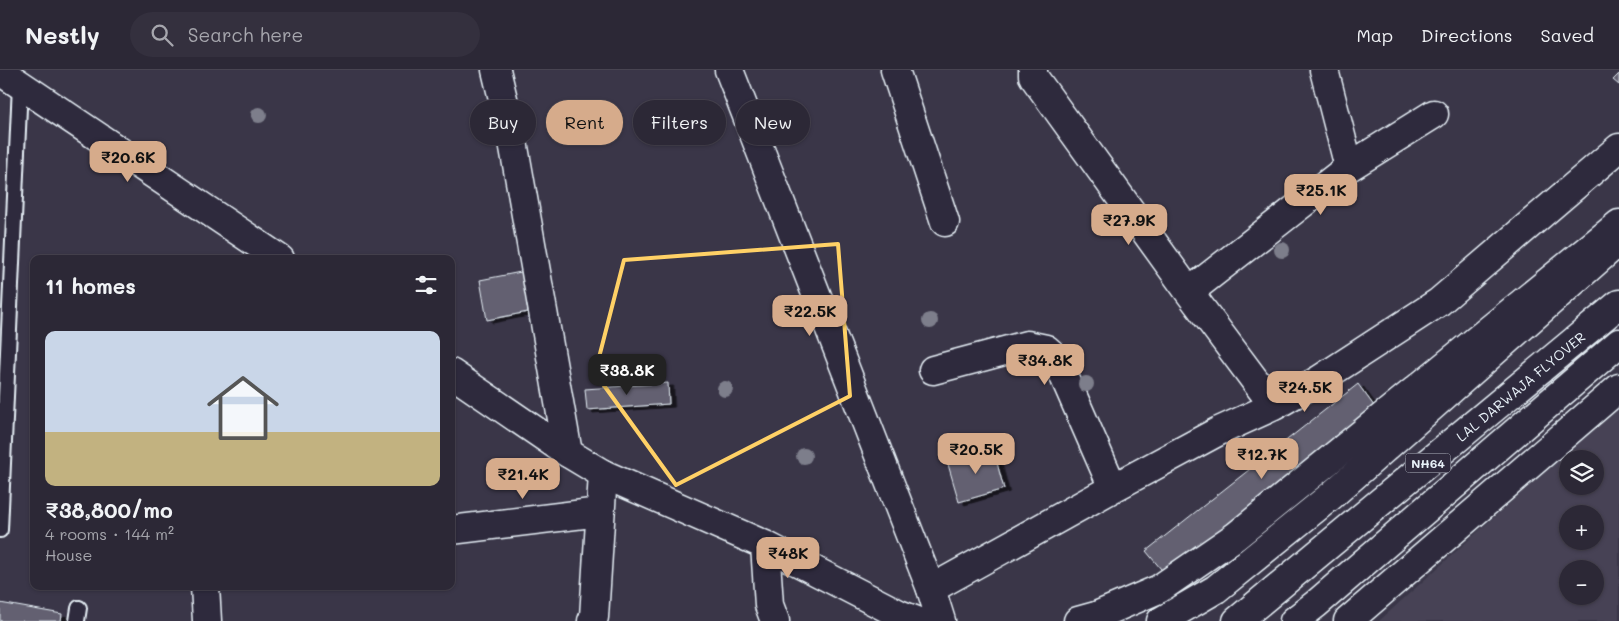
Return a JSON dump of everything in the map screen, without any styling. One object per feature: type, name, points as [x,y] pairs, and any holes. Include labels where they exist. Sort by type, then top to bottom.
[{"type":"main road","points":[[496,70],[512,136],[568,453]]},
{"type":"main road","points":[[729,70],[931,589],[941,621]]},
{"type":"main road","points":[[895,70],[945,222]]},
{"type":"main road","points":[[1033,70],[1033,76],[1274,406]]},
{"type":"main road","points":[[1324,70],[1349,167]]},
{"type":"main road","points":[[10,78],[274,255]]},
{"type":"main road","points":[[1189,292],[1349,167],[1434,114]]},
{"type":"main road","points":[[931,589],[1113,488],[1219,431],[1274,406],[1319,380],[1439,302],[1619,148]]},
{"type":"main road","points":[[1078,621],[1096,616],[1159,589],[1236,536],[1619,224]]},
{"type":"main road","points":[[1161,621],[1216,589],[1332,495],[1619,241]]},
{"type":"main road","name":"LAL DARWAJA FLYOVER","points":[[1236,621],[1619,304]]},
{"type":"main road","name":"NH64","points":[[1294,621],[1324,598],[1619,343]]},
{"type":"main road","points":[[933,370],[1027,345],[1046,349],[1056,358],[1113,488]]},
{"type":"main road","points":[[455,378],[603,474],[765,545],[899,614],[918,621]]},
{"type":"main road","points":[[1348,621],[1619,388]]},
{"type":"main road","points":[[592,621],[594,617],[603,474]]},
{"type":"main road","points":[[455,530],[600,512]]},
{"type":"main road","points":[[765,545],[769,605],[774,621]]},
{"type":"main road","points":[[205,590],[207,621]]},
{"type":"lane","points":[[0,530],[10,78]]},
{"type":"highlighted area","points":[[838,244],[850,396],[676,485],[595,373],[624,260]]},
{"type":"shaded area","points":[[1619,404],[1619,621],[1379,621],[1559,458],[1559,495],[1604,495],[1604,450],[1568,450]]},
{"type":"building","points":[[1619,74],[1619,85],[1613,80]]},
{"type":"building","points":[[526,271],[533,311],[487,320],[480,280]]},
{"type":"building","points":[[668,383],[669,404],[587,410],[585,389]]},
{"type":"building","points":[[1358,384],[1377,410],[1166,575],[1146,551]]},
{"type":"building","points":[[993,448],[1004,489],[959,502],[947,461]]},
{"type":"building","points":[[0,603],[62,614],[61,621],[0,621]]}]
